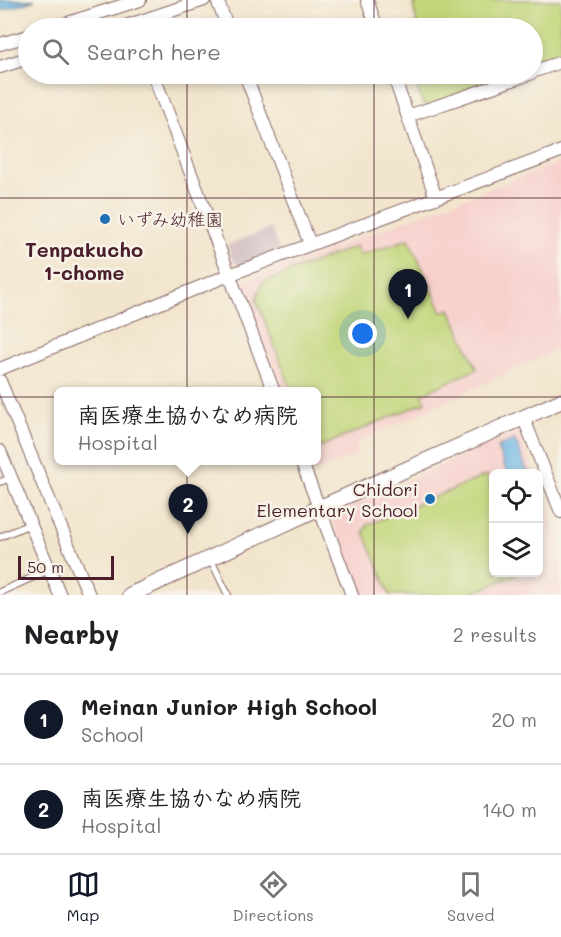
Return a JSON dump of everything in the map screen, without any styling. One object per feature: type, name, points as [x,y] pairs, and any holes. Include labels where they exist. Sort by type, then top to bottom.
[{"type":"street","points":[[83,18],[140,0]]},
{"type":"street","points":[[156,18],[204,0]]},
{"type":"street","points":[[217,0],[224,18]]},
{"type":"street","points":[[367,0],[373,18]]},
{"type":"street","points":[[0,44],[18,39]]},
{"type":"street","points":[[0,67],[18,61]]},
{"type":"street","points":[[543,69],[561,62]]},
{"type":"street","points":[[157,84],[272,387]]},
{"type":"street","points":[[249,84],[310,244]]},
{"type":"street","points":[[396,84],[436,198]]},
{"type":"street","points":[[408,117],[500,84]]},
{"type":"street","points":[[0,369],[229,275],[561,151]]},
{"type":"street","points":[[0,381],[89,595]]},
{"type":"street","points":[[136,594],[319,508],[561,401]]},
{"type":"street","points":[[524,419],[558,494],[561,512]]},
{"type":"street","points":[[0,452],[5,480],[30,524],[60,595]]},
{"type":"street","points":[[303,465],[351,595]]},
{"type":"lane","points":[[0,537],[30,524]]},
{"type":"lane","points":[[210,558],[228,595]]},
{"type":"lane","points":[[0,592],[49,570]]},
{"type":"shaded area","points":[[561,162],[561,348],[358,442],[356,455],[315,472],[312,465],[321,465],[321,387],[282,387],[243,289],[245,281]]},
{"type":"shaded area","points":[[271,228],[279,250],[239,264],[234,262],[227,245]]},
{"type":"shaded area","name":"Chidori Elementary School","points":[[514,432],[520,434],[533,469],[489,469],[489,577],[543,577],[543,495],[561,544],[561,595],[361,595],[332,521],[334,514]]},
{"type":"green space","points":[[425,0],[561,0],[561,59],[543,65],[543,18],[416,18],[413,5]]},
{"type":"green space","points":[[416,84],[492,84],[428,107],[422,102]]},
{"type":"green space","points":[[409,239],[442,312],[450,309],[477,369],[422,394],[426,402],[321,446],[321,387],[290,387],[256,299],[262,283],[356,246],[360,255]]},
{"type":"green space","points":[[487,475],[489,480],[489,577],[510,577],[469,595],[390,595],[364,532],[367,525]]},
{"type":"water","points":[[0,0],[35,0],[0,11]]},
{"type":"water","points":[[515,440],[526,469],[505,469],[497,447]]},
{"type":"place","name":"いずみ幼稚園","points":[[105,219]]},
{"type":"place","name":"Meinan Junior High School","points":[[408,319]]},
{"type":"place","name":"Chidori Elementary School","points":[[430,499]]},
{"type":"place","name":"南医療生協かなめ病院","points":[[188,534]]},
{"type":"district","name":"Tenpakucho 1-chome","points":[[84,260]]}]
